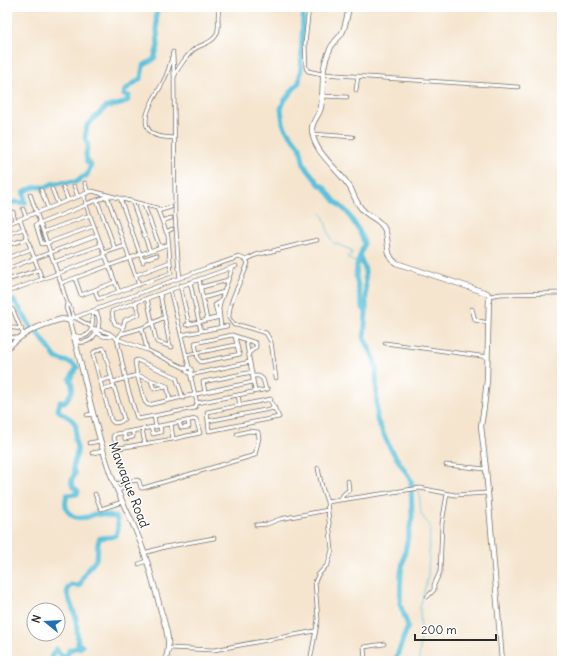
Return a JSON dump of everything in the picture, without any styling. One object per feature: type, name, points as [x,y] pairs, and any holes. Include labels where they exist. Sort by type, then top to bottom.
[{"type":"street","points":[[174,78],[185,59],[194,50],[215,37],[219,28],[217,16],[220,7]]},
{"type":"street","points":[[309,7],[305,44],[306,68],[308,71],[322,74],[518,87]]},
{"type":"street","points":[[349,7],[341,34],[329,51],[322,74],[321,109],[312,124],[312,134],[318,149],[336,168],[351,189],[354,199],[361,208],[367,215],[380,223],[387,234],[388,253],[392,260],[396,263],[487,293],[489,296]]},
{"type":"street","points":[[174,138],[160,137],[152,133],[148,129],[146,123],[149,109],[164,81],[173,52],[175,216],[177,256],[180,278]]},
{"type":"street","points":[[356,90],[358,76]]},
{"type":"street","points":[[321,96],[347,97]]},
{"type":"street","points":[[312,134],[353,137]]},
{"type":"street","points":[[85,183],[88,193]]},
{"type":"street","points":[[74,186],[78,196]]},
{"type":"street","points":[[63,187],[68,200]]},
{"type":"street","points":[[52,189],[58,204]]},
{"type":"street","points":[[41,190],[48,208]]},
{"type":"street","points":[[7,224],[92,191],[157,208],[169,244],[171,273],[98,299],[95,290]]},
{"type":"street","points":[[30,194],[58,273],[69,311],[69,318]]},
{"type":"street","points":[[84,194],[86,205],[119,292]]},
{"type":"street","points":[[94,226],[42,244],[36,226],[40,223],[108,196]]},
{"type":"street","points":[[108,196],[139,285]]},
{"type":"street","points":[[120,198],[143,261],[157,255]]},
{"type":"street","points":[[97,200],[115,249]]},
{"type":"street","points":[[132,201],[150,251]]},
{"type":"street","points":[[144,204],[160,247]]},
{"type":"street","points":[[158,211],[171,207]]},
{"type":"street","points":[[23,209],[26,217]]},
{"type":"street","points":[[13,212],[15,221]]},
{"type":"street","points":[[43,232],[90,215]]},
{"type":"street","points":[[162,221],[171,218]]},
{"type":"street","points":[[20,219],[42,279]]},
{"type":"street","points":[[7,235],[23,229]]},
{"type":"street","points":[[166,232],[172,229]]},
{"type":"street","points":[[7,269],[97,235]]},
{"type":"street","points":[[7,245],[27,239]]},
{"type":"street","points":[[7,327],[23,331],[34,329],[91,312],[236,257],[246,260],[256,255],[317,240]]},
{"type":"street","points":[[61,283],[169,244]]},
{"type":"street","points":[[54,262],[101,245]]},
{"type":"street","points":[[7,289],[7,292],[125,246]]},
{"type":"street","points":[[7,258],[31,249]]},
{"type":"street","points":[[246,260],[248,263],[234,296],[229,312],[229,318],[234,325],[243,326],[266,333],[271,342],[276,378]]},
{"type":"street","points":[[136,275],[170,262]]},
{"type":"street","points":[[123,327],[115,324],[112,311],[160,294],[180,285],[236,266]]},
{"type":"street","points":[[221,327],[219,317],[220,302],[232,270],[231,268]]},
{"type":"street","points":[[7,280],[38,270]]},
{"type":"street","points":[[75,278],[81,295],[115,282]]},
{"type":"street","points":[[199,279],[202,287],[207,320]]},
{"type":"street","points":[[202,287],[228,280]]},
{"type":"street","points":[[190,282],[201,331]]},
{"type":"street","points":[[180,285],[188,324],[219,317]]},
{"type":"street","points":[[170,290],[182,335],[188,368]]},
{"type":"street","points":[[203,298],[224,292]]},
{"type":"street","points":[[489,296],[501,294],[562,293]]},
{"type":"street","points":[[147,298],[157,342],[171,347],[160,294]]},
{"type":"street","points":[[489,296],[488,357],[481,426],[502,661]]},
{"type":"street","points":[[69,318],[98,331],[109,333],[117,339],[147,350],[192,370],[190,374],[197,403],[195,408],[137,418],[125,379],[117,339],[121,334],[126,320],[139,314],[135,302]]},
{"type":"street","points":[[7,319],[7,307],[13,310],[23,331]]},
{"type":"street","points":[[472,309],[475,320],[488,323]]},
{"type":"street","points":[[91,312],[98,314],[100,319],[98,331],[90,340],[83,343],[78,342],[75,335],[87,335],[92,328],[91,312]]},
{"type":"street","points":[[121,334],[142,328],[165,317]]},
{"type":"street","name":"Mawaque Road","points":[[69,318],[75,335],[90,415],[114,484],[132,522],[144,553],[166,629],[168,648],[166,661]]},
{"type":"street","points":[[182,335],[227,326]]},
{"type":"street","points":[[142,328],[147,350]]},
{"type":"street","points":[[7,348],[23,331]]},
{"type":"street","points":[[235,336],[236,345],[240,354],[201,362],[198,359],[196,343],[231,335],[235,336],[246,340],[254,342],[256,344],[254,350],[249,353]]},
{"type":"street","points":[[7,337],[18,338]]},
{"type":"street","points":[[246,340],[255,391]]},
{"type":"street","points":[[385,343],[488,357]]},
{"type":"street","points":[[186,355],[236,345]]},
{"type":"street","points":[[103,348],[111,378],[124,419],[123,421],[114,423],[111,420],[93,354],[103,348]]},
{"type":"street","points":[[183,398],[176,377],[137,360],[134,362],[147,404],[183,398],[195,394],[253,382]]},
{"type":"street","points":[[190,374],[250,362]]},
{"type":"street","points":[[205,392],[204,382],[252,372]]},
{"type":"street","points":[[113,382],[137,375],[167,387]]},
{"type":"street","points":[[197,403],[267,389],[263,379],[260,376],[253,376]]},
{"type":"street","points":[[100,381],[111,378]]},
{"type":"street","points":[[151,381],[154,390],[167,387]]},
{"type":"street","points":[[102,390],[114,387]]},
{"type":"street","points":[[167,387],[170,400]]},
{"type":"street","points":[[238,395],[240,406]]},
{"type":"street","points":[[271,399],[279,417],[211,432],[209,431],[207,412],[245,405],[271,399]]},
{"type":"street","points":[[245,405],[248,414]]},
{"type":"street","points":[[234,407],[236,416]]},
{"type":"street","points":[[208,421],[275,408]]},
{"type":"street","points":[[242,415],[244,424]]},
{"type":"street","points":[[152,428],[153,434],[161,432],[154,416]]},
{"type":"street","points":[[196,419],[198,420],[200,433],[119,448],[113,436],[124,432],[158,426],[196,419]]},
{"type":"street","points":[[179,422],[181,428],[189,426],[188,421]]},
{"type":"street","points":[[170,424],[173,439]]},
{"type":"street","points":[[142,429],[145,444]]},
{"type":"street","points":[[124,432],[125,439],[133,437],[133,431]]},
{"type":"street","points":[[114,484],[137,480],[142,488],[255,455],[259,438],[258,432],[248,431],[237,434]]},
{"type":"street","points":[[89,443],[100,441]]},
{"type":"street","points":[[92,454],[103,451]]},
{"type":"street","points":[[446,465],[486,469]]},
{"type":"street","points":[[310,661],[318,619],[315,582],[318,575],[328,564],[332,550],[327,502],[318,468]]},
{"type":"street","points":[[341,499],[349,490],[348,481]]},
{"type":"street","points":[[117,490],[126,488]]},
{"type":"street","points":[[327,502],[420,488],[455,495],[488,493]]},
{"type":"street","points":[[95,494],[101,509],[122,502]]},
{"type":"street","points":[[427,597],[434,590],[434,586],[440,572],[442,523],[447,494]]},
{"type":"street","points":[[256,525],[267,524],[280,519],[328,510]]},
{"type":"street","points":[[144,553],[165,547],[214,538]]},
{"type":"street","points":[[138,564],[146,561]]},
{"type":"street","points":[[168,648],[214,650],[315,631]]},
{"type":"street","points":[[365,661],[364,647],[384,644]]},
{"type":"waterway","points":[[7,204],[13,202],[25,203],[24,192],[27,190],[36,187],[46,187],[54,183],[75,182],[87,175],[91,165],[87,162],[86,154],[88,145],[85,138],[87,125],[106,107],[121,104],[128,100],[129,96],[124,95],[125,90],[141,78],[143,66],[154,59],[158,46],[156,15],[158,7]]},
{"type":"waterway","points":[[305,7],[299,82],[284,101],[281,109],[283,123],[285,128],[300,147],[304,165],[319,184],[324,187],[335,201],[347,212],[363,239],[364,244],[357,265],[356,277],[362,306],[366,312],[364,338],[373,356],[376,367],[377,420],[390,448],[411,480],[412,517],[401,572],[400,604],[408,626],[395,661]]},
{"type":"waterway","points":[[321,213],[331,240],[334,243],[351,250],[352,254],[347,258],[355,262],[357,265]]},
{"type":"waterway","points":[[360,257],[365,269],[366,311]]},
{"type":"waterway","points":[[7,297],[14,301],[31,327],[41,337],[56,358],[71,363],[77,367],[70,379],[72,391],[65,402],[60,402],[58,410],[72,420],[76,428],[75,440],[77,450],[73,465],[75,474],[72,479],[72,483],[73,487],[78,491],[77,494],[67,495],[67,510],[73,516],[82,518],[96,514],[115,517],[117,519],[118,529],[116,535],[100,538],[96,559],[85,574],[79,586],[71,585],[68,588],[67,593],[76,618],[78,643],[82,646],[80,648],[69,650],[68,654],[62,656],[56,649],[51,657],[53,661]]},
{"type":"waterway","points":[[411,480],[418,487]]},
{"type":"waterway","points":[[419,490],[421,514],[430,526],[428,576],[420,608],[421,635],[419,661]]}]
